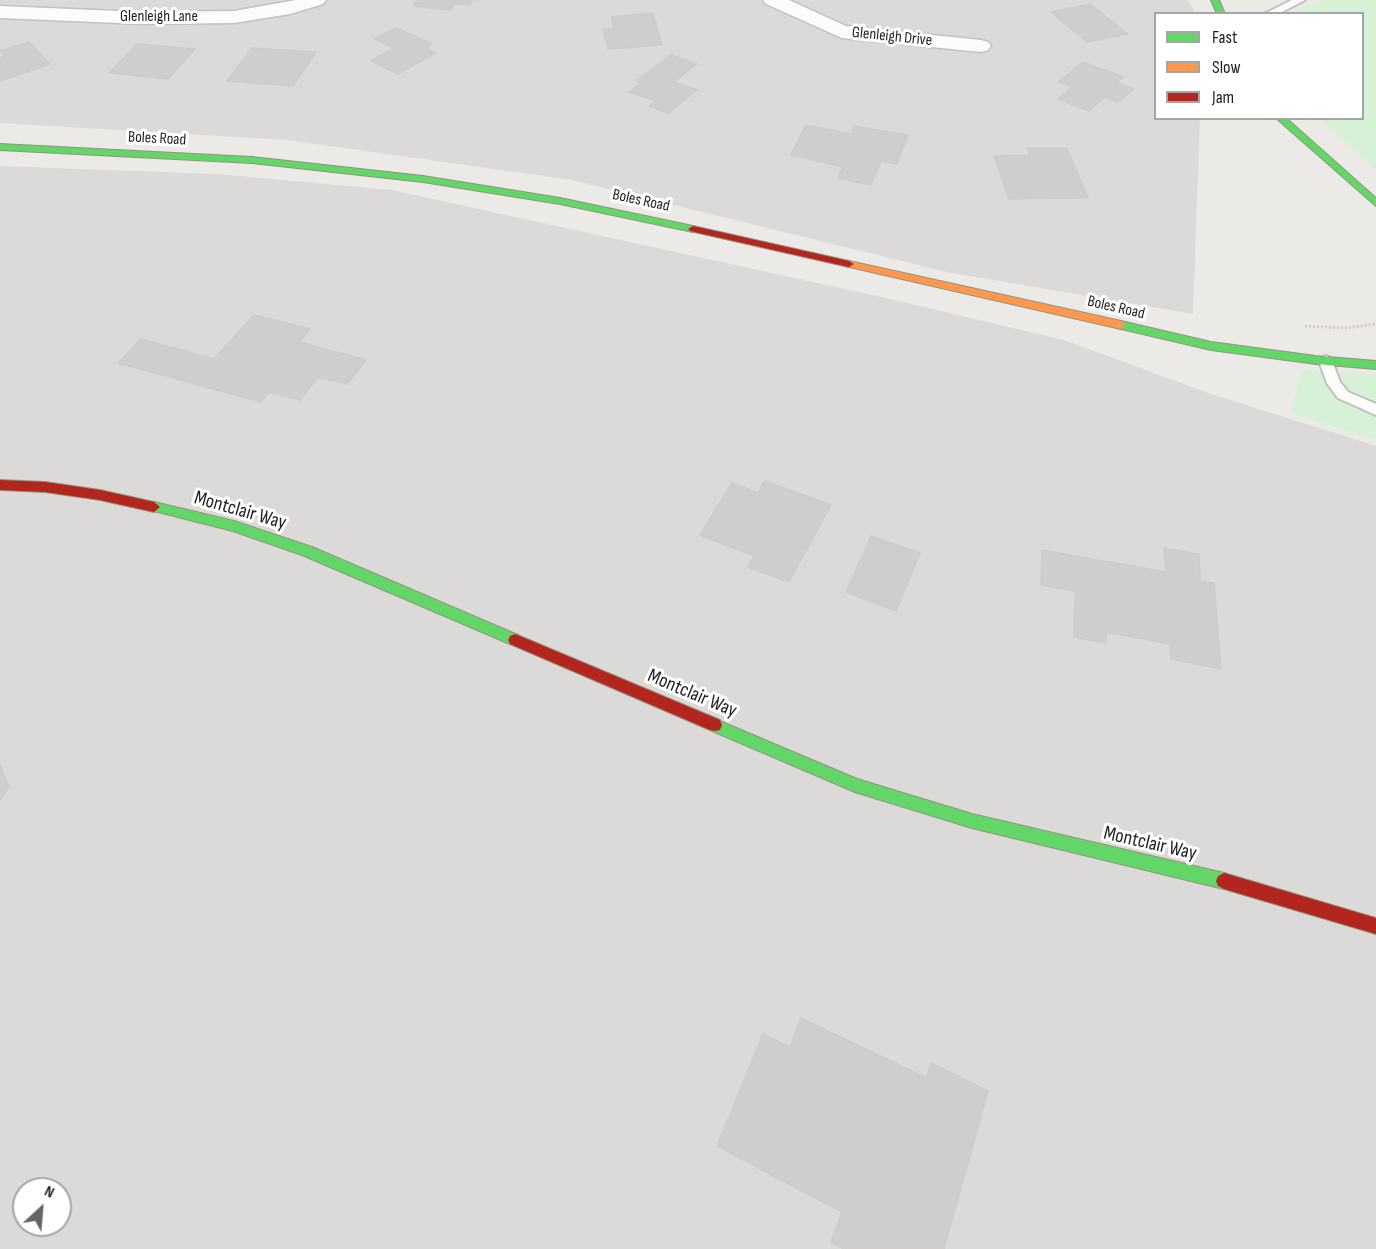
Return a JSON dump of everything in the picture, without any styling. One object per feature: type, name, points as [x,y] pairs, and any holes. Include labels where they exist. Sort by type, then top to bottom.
[{"type":"street","name":"Glenleigh Lane","points":[[0,12],[142,18],[234,17],[283,10],[316,0]]},
{"type":"street","name":"Glenleigh Drive","points":[[773,0],[842,32],[981,46]]},
{"type":"street","points":[[1282,120],[1376,203]]},
{"type":"street","name":"Boles Road","points":[[0,147],[252,160],[340,168],[560,201],[714,233],[1211,346],[1326,362],[1376,365]]},
{"type":"street","points":[[1358,187],[1376,198]]},
{"type":"street","name":"Boles Road","points":[[1266,352],[1361,350]]},
{"type":"street","name":"Montclair Way","points":[[0,485],[45,487],[100,495],[234,526],[307,551],[855,785],[972,821],[1244,886],[1376,926]]},
{"type":"lane","points":[[1273,12],[1300,0]]},
{"type":"lane","points":[[1326,362],[1334,383],[1343,395],[1376,410]]},
{"type":"shaded area","points":[[0,0],[1188,0],[1194,12],[1154,12],[1154,120],[1200,120],[1193,314],[947,272],[572,180],[287,140],[0,123]]},
{"type":"shaded area","points":[[0,166],[217,174],[392,190],[886,298],[1064,340],[1211,394],[1376,446],[1376,1249],[0,1249]]},
{"type":"green space","points":[[1324,0],[1376,0],[1376,169],[1321,120],[1364,120],[1364,12],[1289,12]]},
{"type":"green space","points":[[1301,370],[1376,374],[1376,440],[1291,413]]},
{"type":"building","points":[[417,0],[473,0],[469,5],[454,4],[450,10],[413,6]]},
{"type":"building","points":[[1090,4],[1128,34],[1087,42],[1051,12]]},
{"type":"building","points":[[653,13],[662,45],[608,49],[603,29],[614,29],[611,17]]},
{"type":"building","points":[[396,28],[432,44],[425,48],[436,53],[398,74],[371,61],[394,48],[374,39]]},
{"type":"building","points":[[29,42],[50,64],[0,81],[0,58],[5,56],[0,51]]},
{"type":"building","points":[[137,44],[195,49],[168,79],[109,73]]},
{"type":"building","points":[[252,48],[316,52],[293,86],[227,81]]},
{"type":"building","points":[[671,55],[697,64],[674,82],[697,90],[668,113],[649,106],[656,101],[629,92],[641,83],[636,81]]},
{"type":"building","points":[[1083,62],[1123,77],[1117,83],[1134,89],[1118,102],[1105,97],[1089,111],[1058,99],[1072,87],[1058,82]]},
{"type":"building","points":[[806,125],[851,134],[854,126],[908,135],[897,164],[881,161],[871,185],[838,178],[843,167],[791,155]]},
{"type":"building","points":[[1027,148],[1067,148],[1088,198],[1009,199],[994,156],[1030,155]]},
{"type":"building","points":[[254,315],[310,329],[299,342],[366,360],[347,384],[318,377],[300,400],[269,392],[261,402],[118,363],[141,339],[214,359]]},
{"type":"building","points":[[765,481],[831,505],[789,582],[748,567],[754,556],[700,535],[732,483],[758,493]]},
{"type":"building","points":[[871,536],[920,553],[896,611],[846,592]]},
{"type":"building","points":[[1164,548],[1199,554],[1200,581],[1214,583],[1221,669],[1171,659],[1170,644],[1106,632],[1106,643],[1074,637],[1075,591],[1041,585],[1042,550],[1166,572]]},
{"type":"building","points":[[0,765],[9,787],[0,800]]},
{"type":"building","points":[[801,1018],[926,1078],[931,1063],[988,1091],[944,1249],[844,1249],[831,1242],[842,1212],[717,1146],[763,1034],[790,1047]]},
{"type":"traffic: fast","points":[[1215,0],[1220,12]]},
{"type":"traffic: fast","points":[[1282,120],[1376,203]]},
{"type":"traffic: fast","points":[[0,147],[252,160],[423,179],[560,201],[693,229]]},
{"type":"traffic: fast","points":[[1121,325],[1211,346],[1316,360],[1376,365]]},
{"type":"traffic: fast","points":[[154,507],[234,526],[307,551],[515,640]]},
{"type":"traffic: fast","points":[[715,725],[855,785],[972,821],[1224,881]]},
{"type":"traffic: slow","points":[[849,264],[1121,325]]},
{"type":"traffic: jam","points":[[693,229],[849,264]]},
{"type":"traffic: jam","points":[[0,485],[45,487],[100,495],[154,507]]},
{"type":"traffic: jam","points":[[515,640],[715,725]]},
{"type":"traffic: jam","points":[[1224,881],[1376,926]]}]
